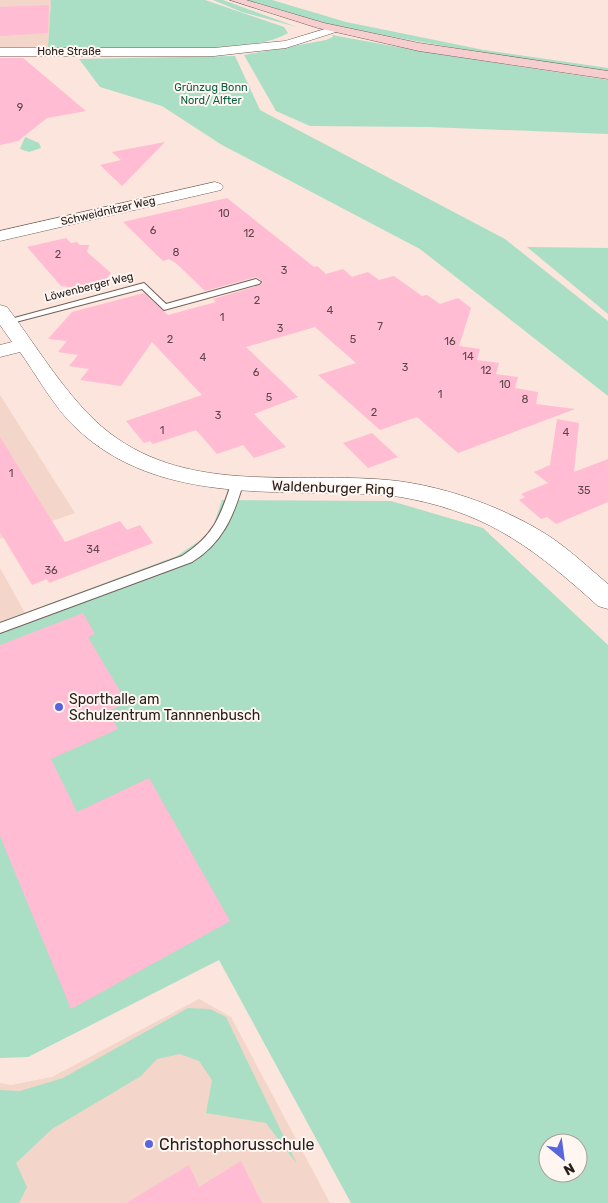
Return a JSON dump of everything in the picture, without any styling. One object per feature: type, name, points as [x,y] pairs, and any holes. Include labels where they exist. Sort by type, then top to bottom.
[{"type":"main road","points":[[235,0],[322,26],[427,48],[608,75]]},
{"type":"street","name":"Hohe Straße","points":[[242,50],[292,38],[322,26]]},
{"type":"street","name":"Hohe Straße","points":[[0,54],[242,50],[286,44],[335,29]]},
{"type":"street","name":"Schweidnitzer Weg","points":[[0,236],[215,187]]},
{"type":"street","name":"Waldenburger Ring","points":[[4,316],[80,420],[114,448],[131,459],[158,470],[213,483],[378,487],[410,491],[446,500],[490,516],[540,542],[608,599]]},
{"type":"street","points":[[0,351],[24,344]]},
{"type":"lane","name":"Löwenberger Weg","points":[[4,316],[144,286],[164,307],[256,282]]},
{"type":"lane","points":[[0,628],[187,559],[203,550],[218,535],[227,518],[237,484]]},
{"type":"shaded area","points":[[0,0],[51,0],[48,47],[0,48]]},
{"type":"shaded area","points":[[0,395],[75,513],[0,539]]},
{"type":"shaded area","points":[[0,568],[25,613],[0,622]]},
{"type":"shaded area","name":"Christophorusschule","points":[[199,999],[231,1017],[330,1203],[0,1203],[0,1083],[11,1085],[52,1077]]},
{"type":"green space","points":[[51,0],[205,0],[284,27],[288,33],[267,41],[207,49],[48,47]]},
{"type":"green space","points":[[213,0],[223,0],[297,27],[242,12]]},
{"type":"green space","points":[[246,0],[272,0],[346,22],[484,50],[608,68],[608,71],[394,37],[300,17]]},
{"type":"green space","points":[[332,35],[425,52],[608,80],[608,134],[429,127],[310,126],[276,111],[244,55],[326,40],[333,37]]},
{"type":"green space","name":"Grünzug Bonn Nord/ Alfter","points":[[235,56],[260,110],[505,239],[608,321],[608,396],[420,249],[222,145],[162,106],[100,87],[79,59]]},
{"type":"green space","points":[[25,137],[39,143],[41,148],[29,152],[20,149]]},
{"type":"green space","points":[[527,247],[608,248],[608,314]]},
{"type":"green space","points":[[222,500],[391,501],[483,528],[608,645],[608,1203],[351,1203],[219,960],[28,1057],[0,1058],[0,622],[177,556],[211,533]]},
{"type":"green space","points":[[188,1008],[210,1009],[226,1017],[297,1164],[266,1123],[206,1113],[212,1080],[199,1061],[180,1054],[157,1059],[141,1076],[52,1129],[16,1163],[27,1187],[19,1203],[0,1203],[0,1090],[20,1091],[63,1078]]},
{"type":"building","points":[[49,5],[48,33],[0,36],[0,7]]},
{"type":"building","points":[[0,58],[23,58],[86,111],[47,118],[18,141],[0,145]]},
{"type":"building","points":[[165,142],[122,186],[100,165],[121,160],[112,152]]},
{"type":"building","points":[[227,198],[314,267],[317,266],[326,274],[343,269],[352,277],[368,272],[379,280],[394,276],[422,296],[427,295],[440,304],[458,298],[471,308],[459,346],[480,349],[477,360],[499,363],[496,374],[518,377],[515,388],[538,392],[536,404],[575,409],[458,453],[417,417],[380,430],[318,375],[356,363],[315,327],[246,347],[298,397],[254,414],[286,447],[254,458],[243,445],[217,454],[196,430],[153,444],[150,441],[144,443],[126,421],[202,395],[152,342],[121,386],[80,380],[89,369],[69,366],[78,355],[58,352],[67,341],[48,339],[72,312],[144,293],[168,315],[216,302],[213,299],[260,285],[263,282],[256,277],[205,291],[177,264],[169,259],[163,261],[123,222]]},
{"type":"building","points":[[66,238],[71,243],[77,242],[80,245],[89,245],[87,252],[111,273],[97,291],[61,286],[27,247]]},
{"type":"building","points":[[557,419],[579,423],[574,472],[608,459],[608,502],[556,524],[547,517],[541,519],[519,500],[525,497],[521,494],[548,483],[534,472],[550,465]]},
{"type":"building","points":[[372,433],[398,457],[368,468],[343,443]]},
{"type":"building","points":[[0,437],[65,542],[120,521],[127,530],[140,525],[153,543],[49,583],[47,579],[32,585],[0,532]]},
{"type":"building","points":[[83,613],[95,634],[88,637],[127,703],[108,711],[118,729],[51,759],[77,812],[149,778],[230,921],[71,1009],[0,836],[0,645]]},
{"type":"building","points":[[241,1161],[262,1203],[126,1203],[189,1165],[199,1187]]},
{"type":"place","name":"Sporthalle am Schulzentrum Tannnenbusch","points":[[59,707]]},
{"type":"place","name":"Christophorusschule","points":[[149,1144]]}]
